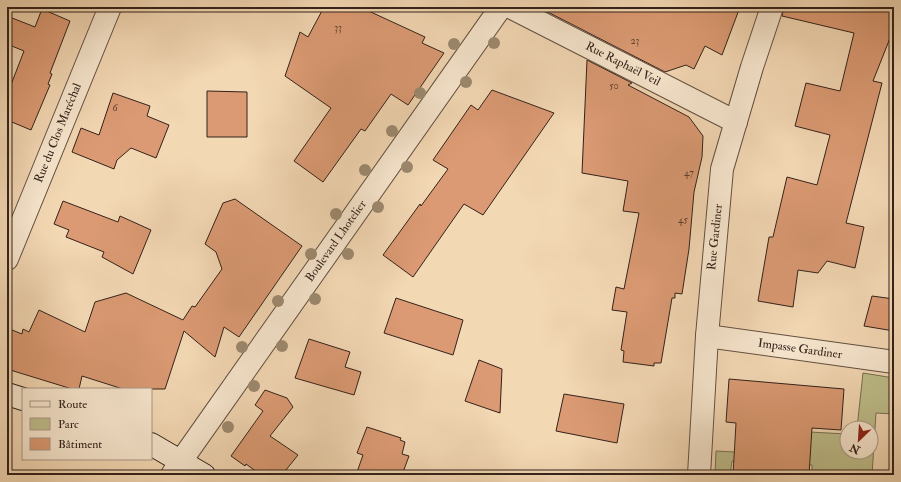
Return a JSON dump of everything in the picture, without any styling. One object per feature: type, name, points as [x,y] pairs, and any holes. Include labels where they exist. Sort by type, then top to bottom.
[{"type":"street","name":"Rue du Clos Maréchal","points":[[9,247],[110,7]]},
{"type":"street","name":"Boulevard Lhotelier","points":[[176,468],[501,7]]},
{"type":"street","name":"Rue Raphaël Veil","points":[[510,7],[736,122]]},
{"type":"street","name":"Rue Gardiner","points":[[699,475],[707,336],[722,169],[772,7]]},
{"type":"street","name":"Impasse Gardiner","points":[[707,336],[894,362]]},
{"type":"street","points":[[7,394],[22,399]]},
{"type":"street","points":[[152,445],[176,468],[204,475]]},
{"type":"green space","points":[[863,373],[894,378],[894,414],[876,413],[876,420],[858,420]]},
{"type":"green space","points":[[809,432],[839,434],[839,460],[873,460],[872,475],[812,475],[812,465],[732,461],[730,475],[715,475],[716,451],[806,456]]},
{"type":"building","points":[[324,7],[360,7],[425,37],[422,43],[444,53],[408,105],[391,94],[365,131],[361,129],[323,182],[294,161],[331,108],[285,76],[300,32],[308,37]]},
{"type":"building","points":[[538,7],[740,7],[722,55],[705,46],[694,69],[686,65],[665,72]]},
{"type":"building","points":[[784,7],[894,7],[894,28],[873,81],[882,83],[846,223],[864,227],[855,268],[827,261],[818,273],[798,270],[793,307],[758,301],[769,237],[773,237],[787,177],[817,185],[830,135],[795,126],[806,83],[840,91],[854,33],[782,16]]},
{"type":"building","points":[[42,9],[70,21],[50,73],[52,74],[48,84],[50,85],[31,130],[7,120],[7,95],[24,51],[7,44],[7,16],[35,27]]},
{"type":"building","points":[[587,60],[632,83],[628,85],[689,117],[703,136],[702,157],[694,192],[689,249],[682,294],[675,293],[675,298],[672,298],[661,363],[654,363],[654,366],[623,362],[624,351],[621,350],[627,312],[612,310],[616,287],[624,289],[639,213],[623,211],[628,181],[582,173]]},
{"type":"building","points":[[492,90],[554,113],[483,215],[464,204],[413,277],[383,255],[420,204],[421,206],[448,169],[433,160],[471,105],[478,110]]},
{"type":"building","points":[[207,91],[247,92],[247,137],[207,137]]},
{"type":"building","points":[[113,93],[150,106],[147,116],[169,125],[156,158],[131,148],[117,160],[114,169],[72,152],[81,128],[99,135]]},
{"type":"building","points":[[235,199],[302,246],[239,337],[224,327],[215,357],[184,331],[165,389],[120,388],[82,376],[79,388],[69,388],[7,369],[7,328],[22,334],[23,329],[29,332],[39,310],[85,332],[95,302],[126,293],[183,320],[192,306],[195,307],[222,269],[216,252],[205,244],[223,203]]},
{"type":"building","points":[[63,201],[118,222],[120,216],[151,230],[133,274],[102,257],[104,252],[66,237],[69,230],[54,224]]},
{"type":"building","points":[[872,296],[894,299],[894,331],[864,326]]},
{"type":"building","points":[[396,298],[463,320],[453,355],[384,333]]},
{"type":"building","points":[[309,339],[350,352],[345,367],[361,372],[354,395],[295,378]]},
{"type":"building","points":[[479,360],[502,369],[500,413],[465,401]]},
{"type":"building","points":[[729,379],[844,389],[842,420],[839,420],[839,430],[812,428],[809,475],[733,475],[736,423],[726,422]]},
{"type":"building","points":[[265,390],[287,398],[293,407],[270,436],[298,455],[282,475],[261,475],[246,464],[245,466],[231,456],[263,411],[255,405]]},
{"type":"building","points":[[564,394],[624,404],[617,443],[556,431]]},
{"type":"building","points":[[367,427],[401,438],[400,440],[405,442],[402,454],[409,456],[402,475],[356,475],[363,455],[357,453]]}]
